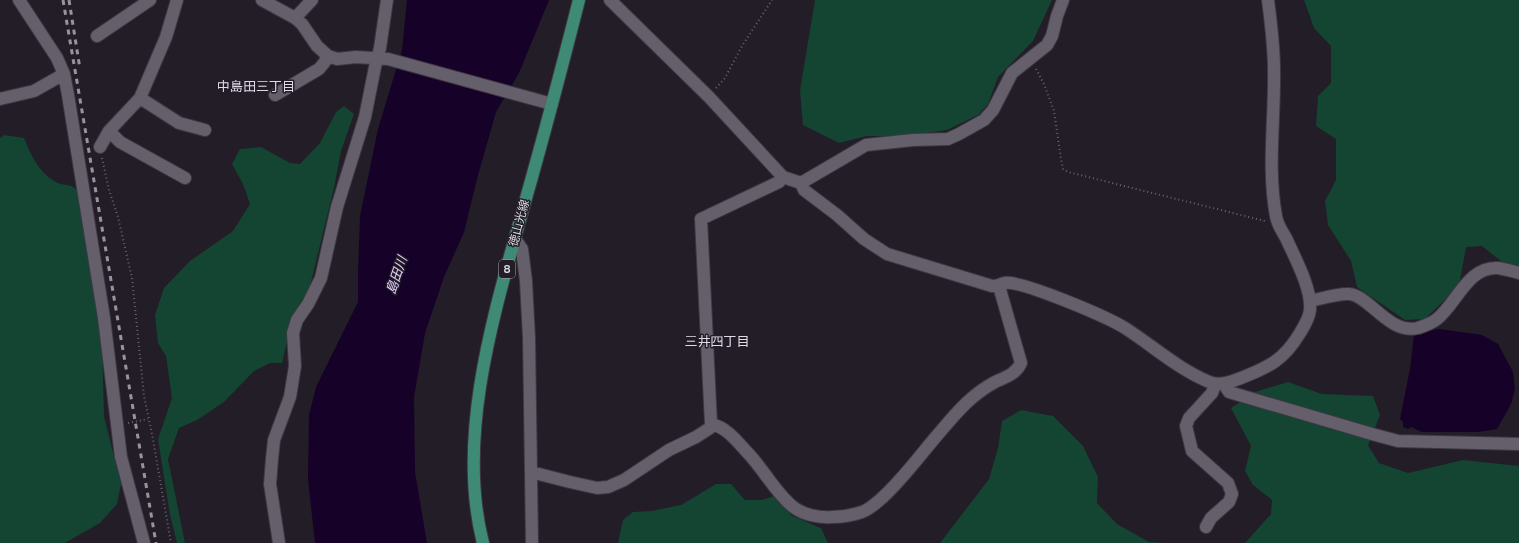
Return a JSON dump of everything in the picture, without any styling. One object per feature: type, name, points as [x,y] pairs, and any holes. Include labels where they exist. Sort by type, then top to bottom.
[{"type":"main road","name":"徳山光線","points":[[483,543],[479,528],[473,474],[476,415],[486,351],[579,0]]},
{"type":"street","points":[[20,0],[56,58],[64,74],[79,157],[104,318],[121,457],[144,543]]},
{"type":"street","points":[[97,36],[150,0]]},
{"type":"street","points":[[100,147],[109,131],[140,98],[166,38],[177,0]]},
{"type":"street","points":[[262,0],[296,18],[317,46],[328,56],[337,59],[383,58],[552,104]]},
{"type":"street","points":[[296,18],[312,0]]},
{"type":"street","points":[[279,543],[270,484],[274,440],[290,398],[295,366],[293,333],[297,320],[308,304],[321,278],[337,207],[383,58],[387,0]]},
{"type":"street","points":[[610,0],[709,97],[783,177],[801,183],[804,190],[837,215],[864,239],[887,254],[992,286],[999,286],[1005,283],[1024,286],[1098,314],[1125,328],[1177,365],[1207,382],[1220,384],[1264,369],[1279,359],[1294,343],[1310,312],[1310,301],[1301,269],[1276,219],[1272,196],[1271,158],[1274,70],[1268,0]]},
{"type":"street","points":[[801,183],[866,145],[913,140],[948,139],[984,120],[993,110],[1012,73],[1047,45],[1052,36],[1063,0]]},
{"type":"street","points":[[275,95],[319,69],[328,56]]},
{"type":"street","points":[[0,99],[34,91],[64,74]]},
{"type":"street","points":[[140,98],[179,123],[205,130]]},
{"type":"street","points":[[109,131],[120,142],[185,178]]},
{"type":"street","points":[[531,472],[597,488],[608,487],[624,480],[669,450],[696,438],[710,428],[701,219],[779,182],[783,177]]},
{"type":"street","points":[[515,239],[522,249],[526,281],[529,338],[532,543]]},
{"type":"street","points":[[1310,301],[1349,294],[1357,296],[1385,319],[1410,329],[1436,320],[1447,310],[1473,276],[1483,271],[1498,268],[1519,273]]},
{"type":"street","points":[[711,424],[719,425],[732,436],[752,457],[768,477],[778,493],[794,508],[807,515],[824,518],[862,512],[873,506],[895,486],[967,401],[988,386],[1018,371],[1021,363],[999,286]]},
{"type":"street","points":[[1220,384],[1229,392],[1398,441],[1519,444]]},
{"type":"street","points":[[1206,527],[1211,518],[1229,502],[1232,494],[1228,483],[1192,451],[1186,426],[1189,418],[1220,384]]},
{"type":"path","points":[[709,97],[725,78],[742,46],[772,0]]},
{"type":"path","points":[[1030,60],[1044,84],[1054,111],[1063,168],[1068,172],[1260,220],[1268,221],[1276,219]]},
{"type":"path","points":[[100,147],[109,190],[118,217],[132,278],[144,396],[171,543]]},
{"type":"path","points":[[117,425],[148,420]]},
{"type":"green space","points":[[815,0],[1052,0],[1033,41],[998,77],[988,104],[978,115],[947,130],[907,136],[867,136],[839,143],[803,125],[800,90]]},
{"type":"green space","points":[[1304,0],[1519,0],[1519,266],[1507,266],[1482,246],[1466,247],[1459,286],[1425,319],[1405,320],[1357,287],[1351,261],[1328,225],[1325,201],[1336,180],[1336,139],[1316,126],[1318,96],[1331,83],[1331,46],[1314,28]]},
{"type":"green space","points":[[344,106],[354,114],[341,151],[334,188],[310,286],[293,316],[282,363],[270,363],[254,371],[224,402],[197,420],[179,428],[168,459],[185,543],[177,543],[170,515],[158,439],[172,398],[166,356],[158,343],[155,315],[164,288],[190,261],[233,231],[250,204],[243,184],[232,164],[240,149],[261,147],[290,163],[300,164],[320,143],[336,112]]},
{"type":"green space","points":[[4,135],[24,138],[32,156],[48,177],[57,183],[73,187],[79,192],[102,341],[104,416],[121,484],[117,504],[100,523],[65,543],[0,543],[0,138]]},
{"type":"green space","points":[[1288,382],[1322,394],[1373,396],[1380,415],[1368,445],[1379,463],[1408,473],[1463,460],[1519,466],[1519,543],[1245,543],[1271,514],[1272,500],[1253,485],[1245,471],[1251,446],[1231,408],[1255,392]]},
{"type":"green space","points":[[1021,410],[1053,416],[1083,446],[1098,477],[1097,503],[1117,524],[1149,542],[1165,543],[940,543],[989,479],[998,448],[1002,421]]},
{"type":"green space","points":[[716,484],[731,484],[745,500],[762,500],[774,496],[792,516],[821,528],[828,543],[618,543],[623,520],[633,512],[651,511],[681,505]]},
{"type":"water","name":"島田川","points":[[407,0],[549,0],[519,73],[496,112],[464,232],[444,277],[425,333],[414,397],[415,472],[427,543],[315,543],[308,479],[309,415],[316,387],[358,302],[360,216],[378,129],[402,50]]},
{"type":"water","points":[[1439,329],[1482,335],[1498,344],[1513,372],[1515,389],[1511,404],[1497,429],[1478,432],[1422,432],[1411,427],[1408,429],[1403,427],[1403,422],[1400,419],[1410,369],[1414,335],[1418,332]]},
{"type":"railway","points":[[63,0],[156,543]]},
{"type":"railway","points":[[69,0],[80,69]]},
{"type":"district","name":"中島田三丁目","points":[[256,86]]},
{"type":"district","name":"三井四丁目","points":[[717,341]]}]
